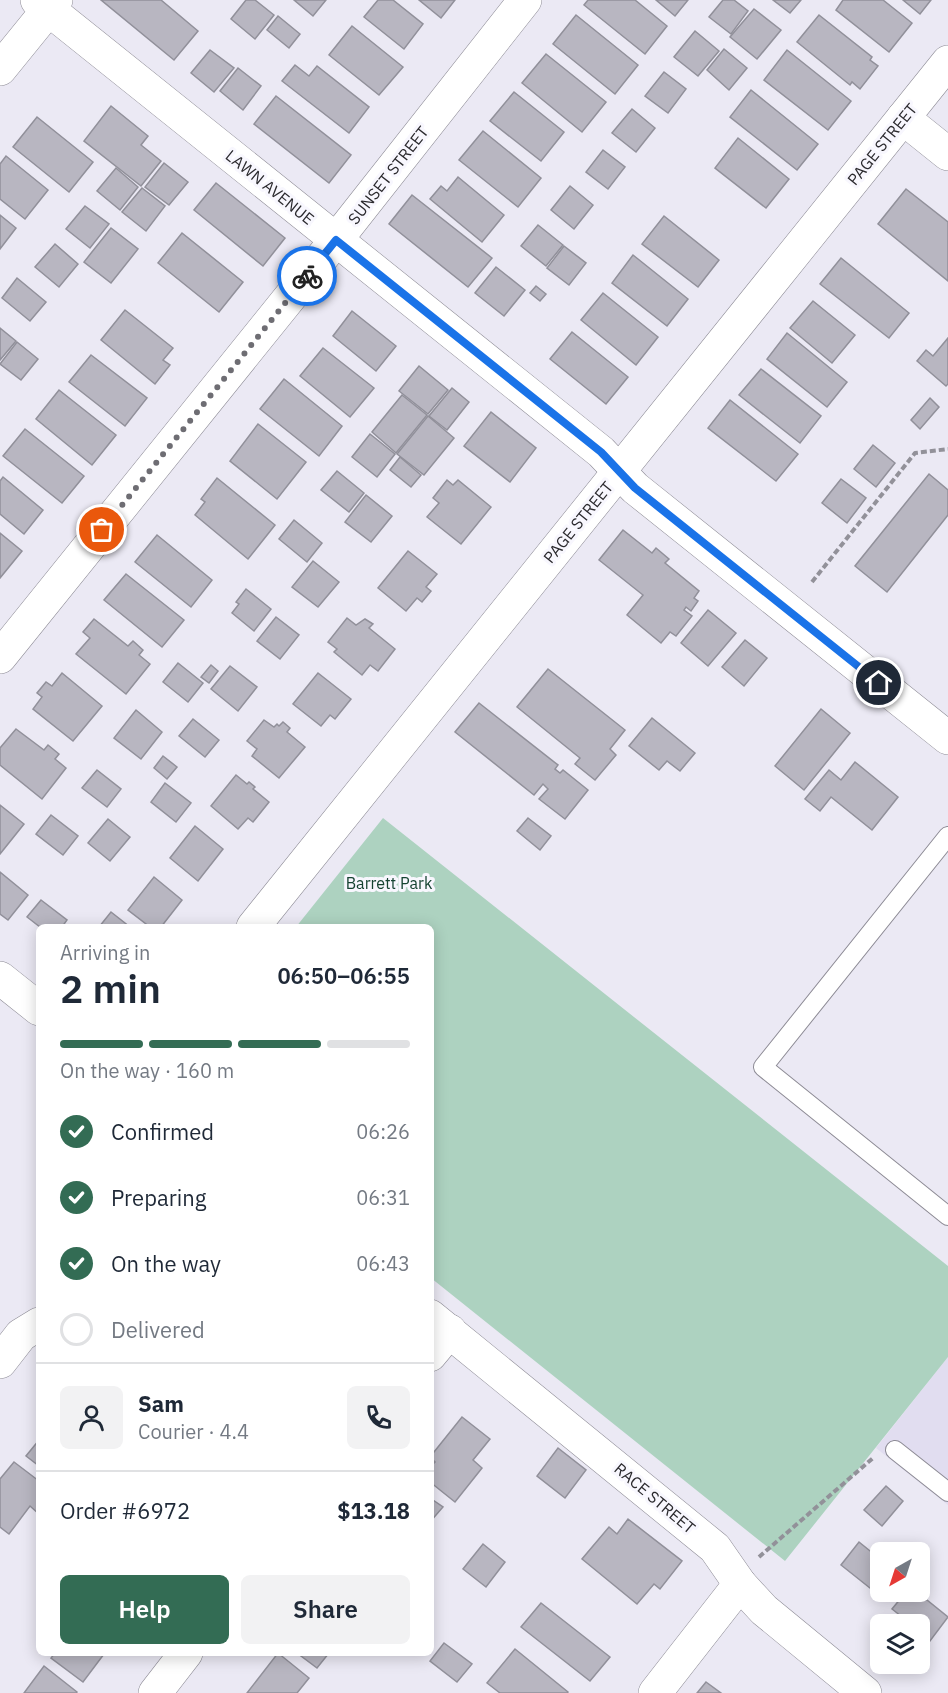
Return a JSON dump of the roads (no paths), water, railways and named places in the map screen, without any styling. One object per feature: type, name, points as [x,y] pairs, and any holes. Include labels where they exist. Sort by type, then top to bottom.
[{"type":"street","name":"SUNSET STREET","points":[[0,657],[336,240],[525,0]]},
{"type":"street","name":"LAWN AVENUE","points":[[47,3],[336,240],[601,452],[635,488],[948,738]]},
{"type":"street","points":[[0,69],[47,3]]},
{"type":"street","name":"PAGE STREET","points":[[255,924],[948,62]]},
{"type":"street","points":[[903,118],[948,154]]},
{"type":"street","points":[[0,978],[36,1007]]},
{"type":"street","points":[[0,1362],[21,1335],[36,1326]]},
{"type":"street","name":"RACE STREET","points":[[437,1334],[715,1548],[740,1584],[764,1610],[865,1693]]},
{"type":"street","points":[[655,1693],[740,1584]]},
{"type":"street","points":[[155,1693],[184,1656]]},
{"type":"lane","points":[[948,836],[763,1067],[948,1216]]},
{"type":"lane","points":[[896,1450],[948,1492]]},
{"type":"park label","name":"Barrett Park","points":[[389,883]]}]
